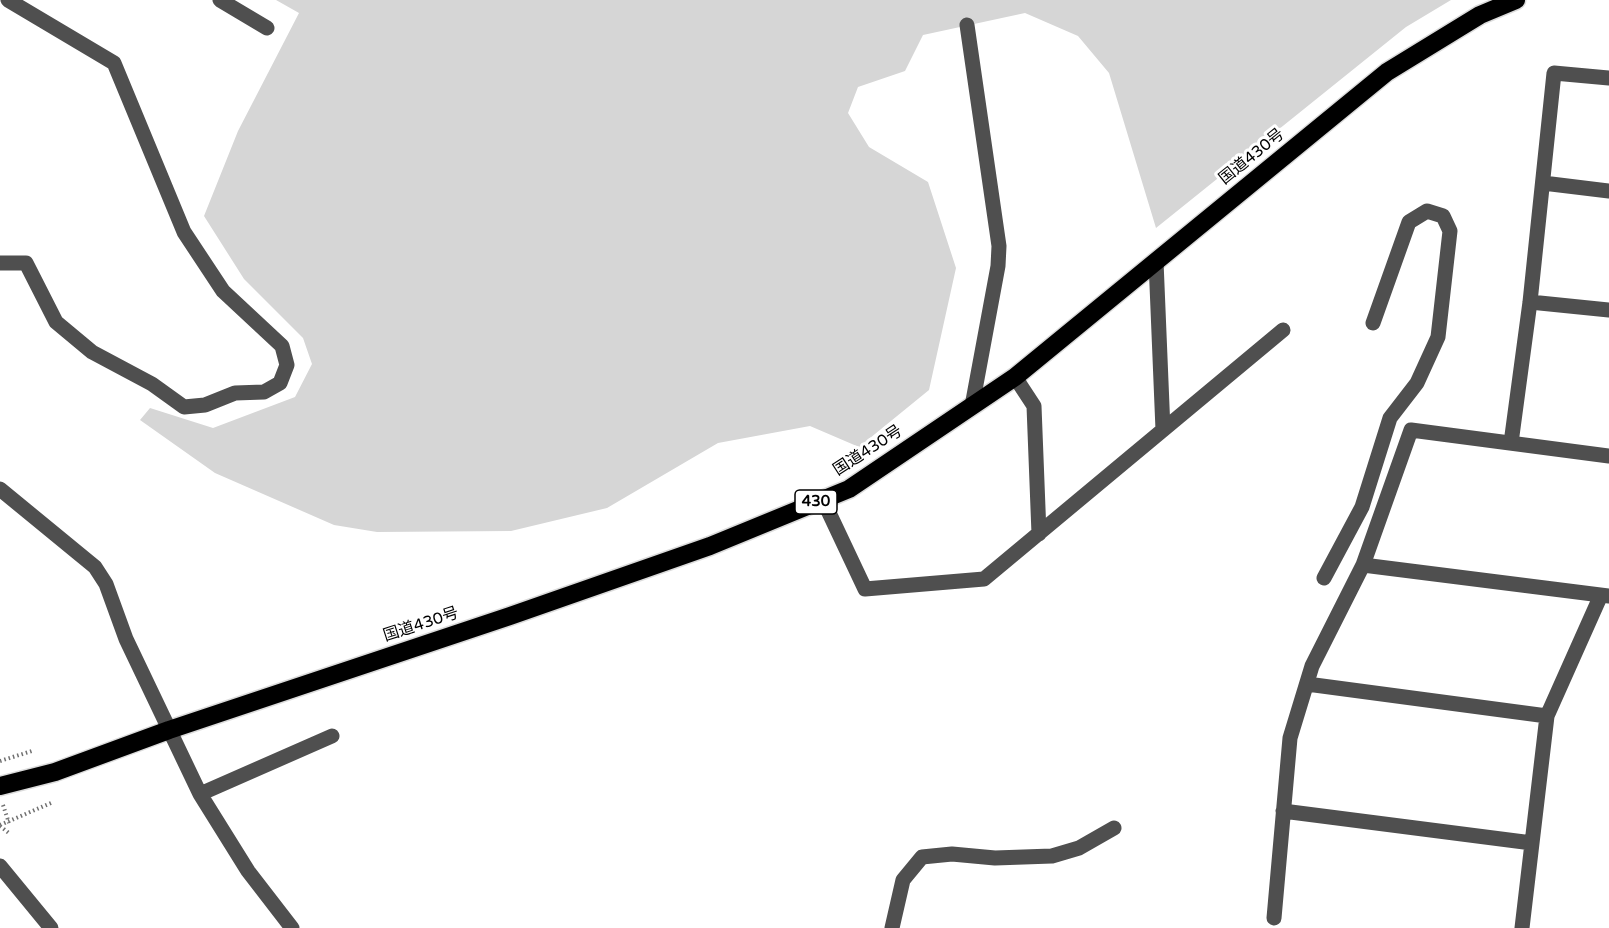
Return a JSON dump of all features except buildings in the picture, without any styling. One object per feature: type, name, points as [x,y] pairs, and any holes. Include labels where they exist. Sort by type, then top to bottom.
[{"type":"highway","name":"国道430号","points":[[0,786],[55,772],[169,730],[710,546],[849,489],[1015,377],[1387,72],[1480,15],[1516,0]]},
{"type":"street","points":[[0,263],[26,263],[56,322],[92,352],[152,384],[184,407],[205,405],[235,393],[264,392],[280,383],[287,365],[282,346],[223,291],[184,232],[114,63],[8,0]]},
{"type":"street","points":[[220,0],[267,28]]},
{"type":"street","points":[[967,25],[999,246],[998,266],[972,406]]},
{"type":"street","points":[[1511,443],[1530,302],[1554,73],[1609,78]]},
{"type":"street","points":[[1543,183],[1609,191]]},
{"type":"street","points":[[1324,578],[1362,507],[1390,418],[1417,383],[1438,337],[1450,231],[1443,216],[1427,211],[1409,222],[1373,322]]},
{"type":"street","points":[[1156,261],[1163,430]]},
{"type":"street","points":[[1530,302],[1609,310]]},
{"type":"street","points":[[823,500],[865,589],[984,579],[1283,330]]},
{"type":"street","points":[[1015,377],[1034,406],[1039,534]]},
{"type":"street","points":[[1390,418],[1411,430],[1609,456]]},
{"type":"street","points":[[1274,918],[1290,738],[1312,666],[1363,565],[1411,430]]},
{"type":"street","points":[[0,489],[95,567],[106,584],[126,639],[200,794],[248,871],[292,928]]},
{"type":"street","points":[[1363,565],[1605,596],[1547,716],[1522,928]]},
{"type":"street","points":[[1306,684],[1547,716]]},
{"type":"street","points":[[200,794],[332,736]]},
{"type":"street","points":[[1283,811],[1532,843]]},
{"type":"street","points":[[892,928],[903,880],[922,857],[952,854],[995,858],[1052,856],[1079,848],[1114,828]]},
{"type":"street","points":[[0,866],[51,928]]},
{"type":"path","points":[[0,760],[32,751]]},
{"type":"path","points":[[10,834],[0,826],[51,803]]},
{"type":"shaded area","points":[[276,0],[1451,0],[1406,27],[1156,228],[1109,73],[1078,36],[1025,13],[923,35],[905,71],[858,87],[848,113],[869,147],[928,182],[956,268],[929,390],[859,447],[810,426],[718,443],[607,508],[511,531],[377,532],[334,525],[215,473],[140,420],[150,408],[213,428],[295,397],[312,364],[303,338],[244,279],[204,216],[238,131],[299,13]]}]
